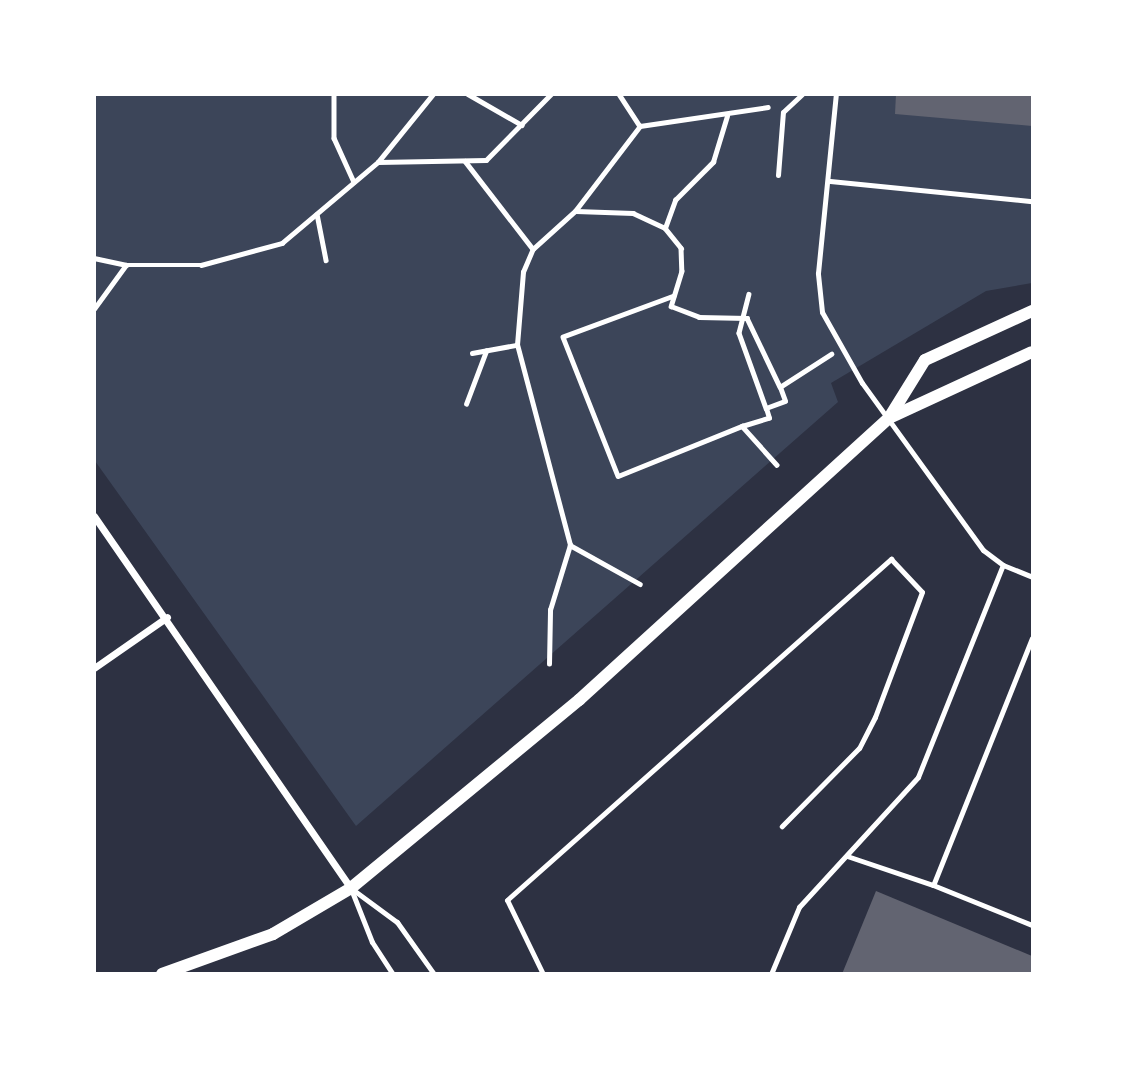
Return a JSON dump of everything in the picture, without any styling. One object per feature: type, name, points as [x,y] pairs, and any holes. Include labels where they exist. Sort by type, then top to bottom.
[{"type":"street","points":[[162,974],[273,934],[351,888],[579,700],[889,418],[925,360],[1032,311]]},
{"type":"street","points":[[889,418],[1032,352]]},
{"type":"street","points":[[94,516],[167,617],[351,888]]},
{"type":"street","points":[[94,668],[167,617]]},
{"type":"lane","points":[[778,175],[783,112],[802,94]]},
{"type":"lane","points":[[836,94],[830,181],[818,272],[822,312],[840,349],[983,550],[1003,565],[1032,578]]},
{"type":"lane","points":[[830,181],[1032,201]]},
{"type":"lane","points":[[543,974],[507,900],[891,559],[922,592],[875,717],[859,748],[782,826]]},
{"type":"lane","points":[[771,974],[799,907],[919,777],[1003,565]]},
{"type":"lane","points":[[933,885],[1032,638]]},
{"type":"lane","points":[[847,856],[933,885],[1032,925]]},
{"type":"lane","points":[[351,888],[372,942],[393,974]]},
{"type":"lane","points":[[351,888],[397,922],[433,974]]},
{"type":"path","points":[[334,94],[334,138],[355,182]]},
{"type":"path","points":[[94,258],[126,265],[201,265],[282,243],[378,162],[433,94]]},
{"type":"path","points":[[468,94],[522,125]]},
{"type":"path","points":[[378,162],[486,160],[551,94]]},
{"type":"path","points":[[619,94],[640,126]]},
{"type":"path","points":[[549,664],[550,610],[570,545],[517,345],[523,272],[533,249],[575,211],[640,126],[727,116],[768,107]]},
{"type":"path","points":[[665,228],[675,200],[713,162],[727,116]]},
{"type":"path","points":[[464,160],[533,249]]},
{"type":"path","points":[[575,211],[633,213],[665,228],[681,248],[671,306],[699,317],[747,318]]},
{"type":"path","points":[[317,214],[326,260]]},
{"type":"path","points":[[94,309],[126,265]]},
{"type":"path","points":[[674,296],[563,337],[618,476],[742,426],[769,418],[739,333],[747,318],[749,294]]},
{"type":"path","points":[[747,318],[785,401],[766,408]]},
{"type":"path","points":[[472,353],[517,345]]},
{"type":"path","points":[[778,383],[840,349]]},
{"type":"path","points":[[466,404],[486,351]]},
{"type":"path","points":[[742,426],[777,465]]},
{"type":"path","points":[[570,545],[640,584]]},
{"type":"shaded area","points":[[94,95],[1032,95],[1032,283],[986,291],[831,383],[838,402],[356,826],[95,461]]},
{"type":"building","points":[[896,94],[1032,94],[1032,126],[895,114]]},
{"type":"building","points":[[876,891],[1032,956],[1032,974],[842,974]]}]
